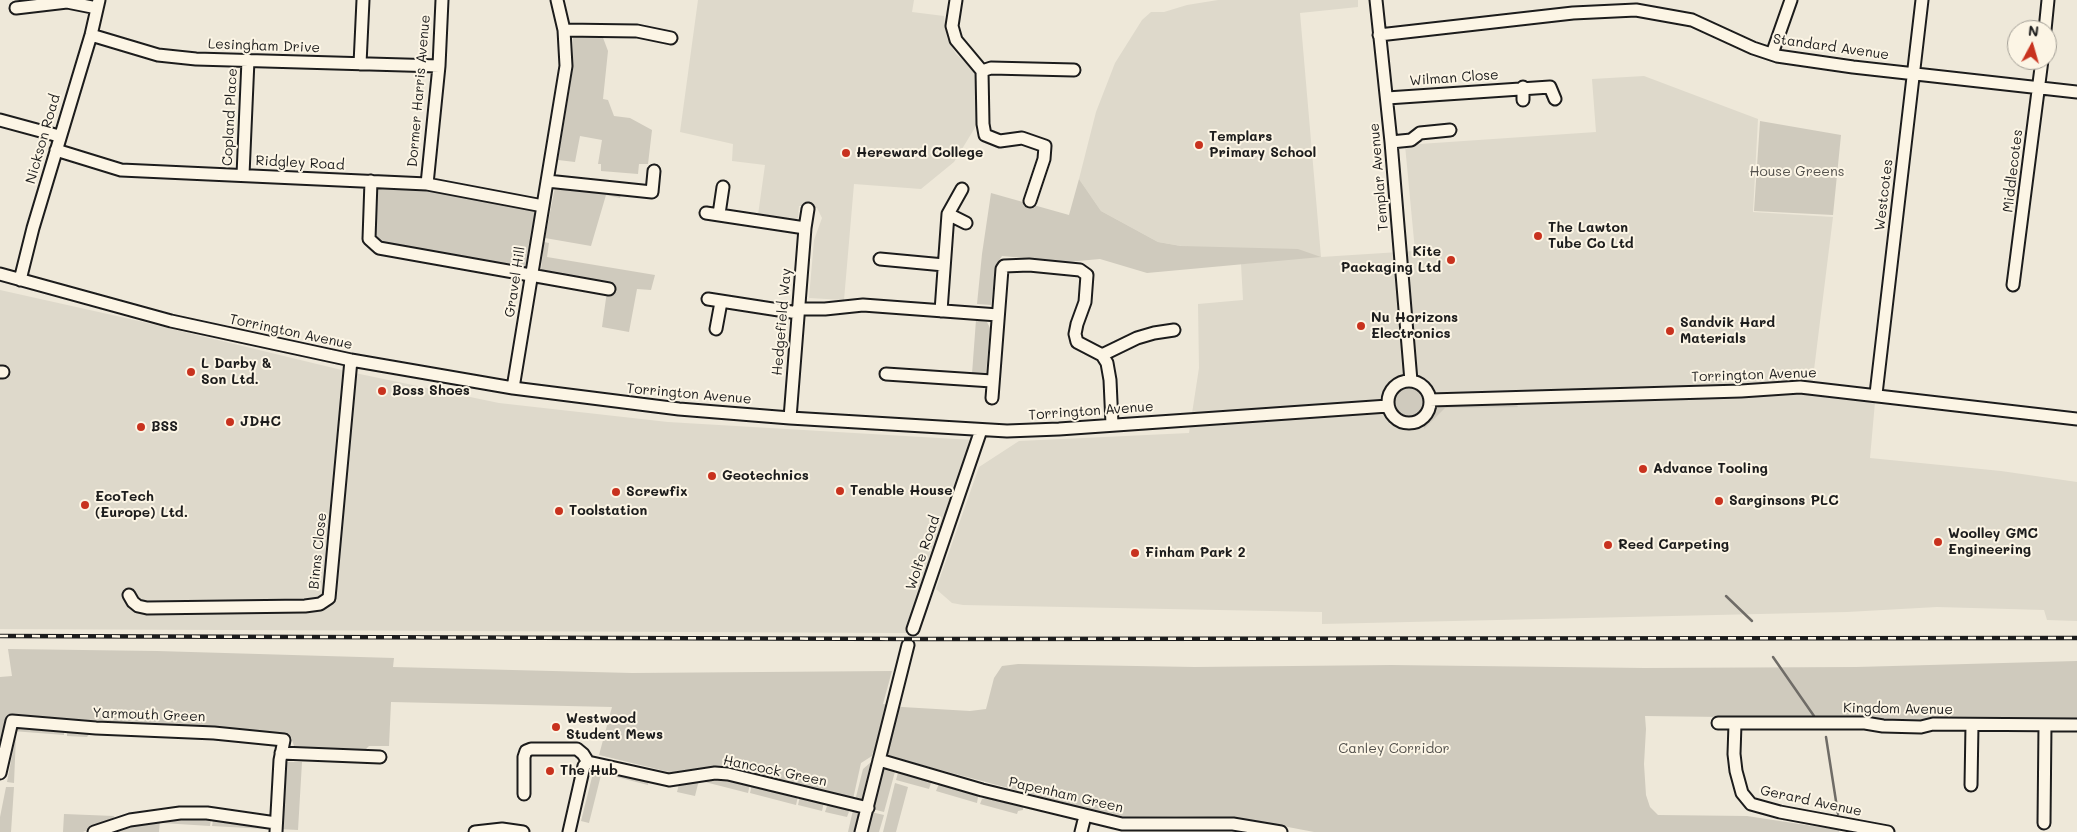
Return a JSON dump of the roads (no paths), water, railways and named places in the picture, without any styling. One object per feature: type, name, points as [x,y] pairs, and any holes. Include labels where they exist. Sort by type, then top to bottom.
[{"type":"street","points":[[360,64],[363,0]]},
{"type":"street","name":"Dormer Harris Avenue","points":[[426,184],[439,66],[442,0]]},
{"type":"street","name":"Gravel Hill","points":[[513,388],[566,66],[564,30],[557,0]]},
{"type":"street","points":[[956,0],[952,26],[956,40],[982,72],[985,135],[1000,141],[1022,138],[1045,146],[1044,159],[1030,201]]},
{"type":"street","name":"Templar Avenue","points":[[1376,0],[1391,142],[1411,381]]},
{"type":"street","points":[[1772,54],[1791,0]]},
{"type":"street","name":"Westcotes","points":[[1876,394],[1922,0]]},
{"type":"street","points":[[2046,20],[2048,0]]},
{"type":"street","name":"Nickson Road","points":[[16,8],[67,2],[98,4],[91,35],[59,136],[20,280]]},
{"type":"street","name":"Standard Avenue","points":[[1380,35],[1573,13],[1636,10],[1692,20],[1753,48],[1772,54],[1853,67],[2077,92]]},
{"type":"street","points":[[564,30],[637,31],[672,38]]},
{"type":"street","name":"Lesingham Drive","points":[[91,35],[158,55],[196,59],[439,66]]},
{"type":"street","name":"Copland Place","points":[[243,175],[248,60]]},
{"type":"street","points":[[982,72],[991,68],[1074,70]]},
{"type":"street","name":"Middlecotes","points":[[2013,285],[2041,70]]},
{"type":"street","points":[[1523,87],[1523,100]]},
{"type":"street","name":"Wilman Close","points":[[1386,98],[1523,87],[1550,87],[1555,99]]},
{"type":"street","points":[[0,120],[59,136]]},
{"type":"street","points":[[1391,142],[1411,140],[1420,133],[1450,130]]},
{"type":"street","name":"Ridgley Road","points":[[56,150],[121,170],[426,184],[543,206]]},
{"type":"street","points":[[547,181],[652,192],[654,171]]},
{"type":"street","points":[[370,181],[369,239],[379,248],[609,288]]},
{"type":"street","points":[[719,214],[723,187]]},
{"type":"street","points":[[941,311],[948,214],[962,189]]},
{"type":"street","name":"Hedgefield Way","points":[[790,418],[808,209]]},
{"type":"street","points":[[706,213],[805,228]]},
{"type":"street","points":[[948,214],[966,222]]},
{"type":"street","points":[[880,259],[944,265]]},
{"type":"street","points":[[992,398],[1002,269],[1004,266],[1029,265],[1080,270],[1087,275],[1085,302],[1075,334],[1077,342],[1102,355],[1107,363],[1110,380],[1112,424]]},
{"type":"street","name":"Torrington Avenue","points":[[0,274],[171,322],[352,360],[513,388],[611,401],[790,418],[981,430],[1042,430],[1388,406]]},
{"type":"street","points":[[708,299],[798,311],[863,305],[998,315]]},
{"type":"street","points":[[716,329],[721,302]]},
{"type":"street","points":[[1102,355],[1137,338],[1174,330]]},
{"type":"street","name":"Binns Close","points":[[129,595],[138,606],[147,608],[305,606],[320,604],[329,598],[352,360]]},
{"type":"street","points":[[886,374],[992,381]]},
{"type":"street","points":[[1411,381],[1425,389],[1430,400],[1429,408],[1424,416],[1410,423],[1400,421],[1394,416],[1388,406],[1392,389],[1399,383],[1411,381]]},
{"type":"street","name":"Torrington Avenue","points":[[1430,400],[1741,391],[1800,387],[1876,394],[2077,419]]},
{"type":"street","name":"Wolfe Road","points":[[913,628],[981,430]]},
{"type":"street","points":[[861,832],[908,645]]},
{"type":"street","name":"Yarmouth Green","points":[[3,747],[12,721],[96,728],[214,733],[284,740],[281,754]]},
{"type":"street","name":"Kingdom Avenue","points":[[1718,723],[1865,723],[1883,726],[1921,727],[1933,724],[2077,725]]},
{"type":"street","name":"Gerard Avenue","points":[[1735,724],[1734,754],[1736,771],[1742,793],[1751,804],[1780,812],[1888,832]]},
{"type":"street","points":[[1971,785],[1972,725]]},
{"type":"street","points":[[2044,823],[2045,725]]},
{"type":"street","points":[[0,773],[3,747]]},
{"type":"street","points":[[524,794],[524,757],[526,751],[531,749],[577,749],[583,754],[588,762],[584,766],[569,832]]},
{"type":"street","points":[[94,832],[130,820],[180,813],[207,813],[276,828],[281,754],[380,757]]},
{"type":"street","name":"Papenham Green","points":[[879,760],[982,790],[1122,824],[1154,828],[1232,828],[1281,832]]},
{"type":"street","name":"Hancock Green","points":[[588,762],[670,780],[714,773],[728,774],[868,808]]},
{"type":"street","points":[[1080,832],[1084,816]]},
{"type":"street","points":[[475,832],[496,829],[522,832]]},
{"type":"waterway","points":[[1726,596],[1752,621]]},
{"type":"waterway","points":[[1773,657],[1814,716]]},
{"type":"waterway","points":[[1826,737],[1838,814]]},
{"type":"railway","points":[[0,636],[923,639],[2077,638]]},
{"type":"place","name":"Templars Primary School","points":[[1199,145]]},
{"type":"place","name":"Hereward College","points":[[846,153]]},
{"type":"place","name":"The Lawton Tube Co Ltd","points":[[1538,236]]},
{"type":"place","name":"Kite Packaging Ltd","points":[[1451,260]]},
{"type":"place","name":"Nu Horizons Electronics","points":[[1361,326]]},
{"type":"place","name":"Sandvik Hard Materials","points":[[1670,331]]},
{"type":"place","name":"L Darby & Son Ltd.","points":[[191,372]]},
{"type":"place","name":"Boss Shoes","points":[[382,391]]},
{"type":"place","name":"JDHC","points":[[230,422]]},
{"type":"place","name":"BSS","points":[[141,427]]},
{"type":"place","name":"Advance Tooling","points":[[1643,469]]},
{"type":"place","name":"Geotechnics","points":[[712,476]]},
{"type":"place","name":"Tenable House","points":[[840,491]]},
{"type":"place","name":"Screwfix","points":[[616,492]]},
{"type":"place","name":"Sarginsons PLC","points":[[1719,501]]},
{"type":"place","name":"EcoTech (Europe) Ltd.","points":[[85,505]]},
{"type":"place","name":"Toolstation","points":[[559,511]]},
{"type":"place","name":"Woolley GMC Engineering","points":[[1938,542]]},
{"type":"place","name":"Reed Carpeting","points":[[1608,545]]},
{"type":"place","name":"Finham Park 2","points":[[1135,553]]},
{"type":"place","name":"Westwood Student Mews","points":[[556,727]]},
{"type":"place","name":"The Hub","points":[[550,771]]},
{"type":"park label","name":"House Greens","points":[[1797,172]]},
{"type":"park label","name":"Canley Corridor","points":[[1394,749]]}]
